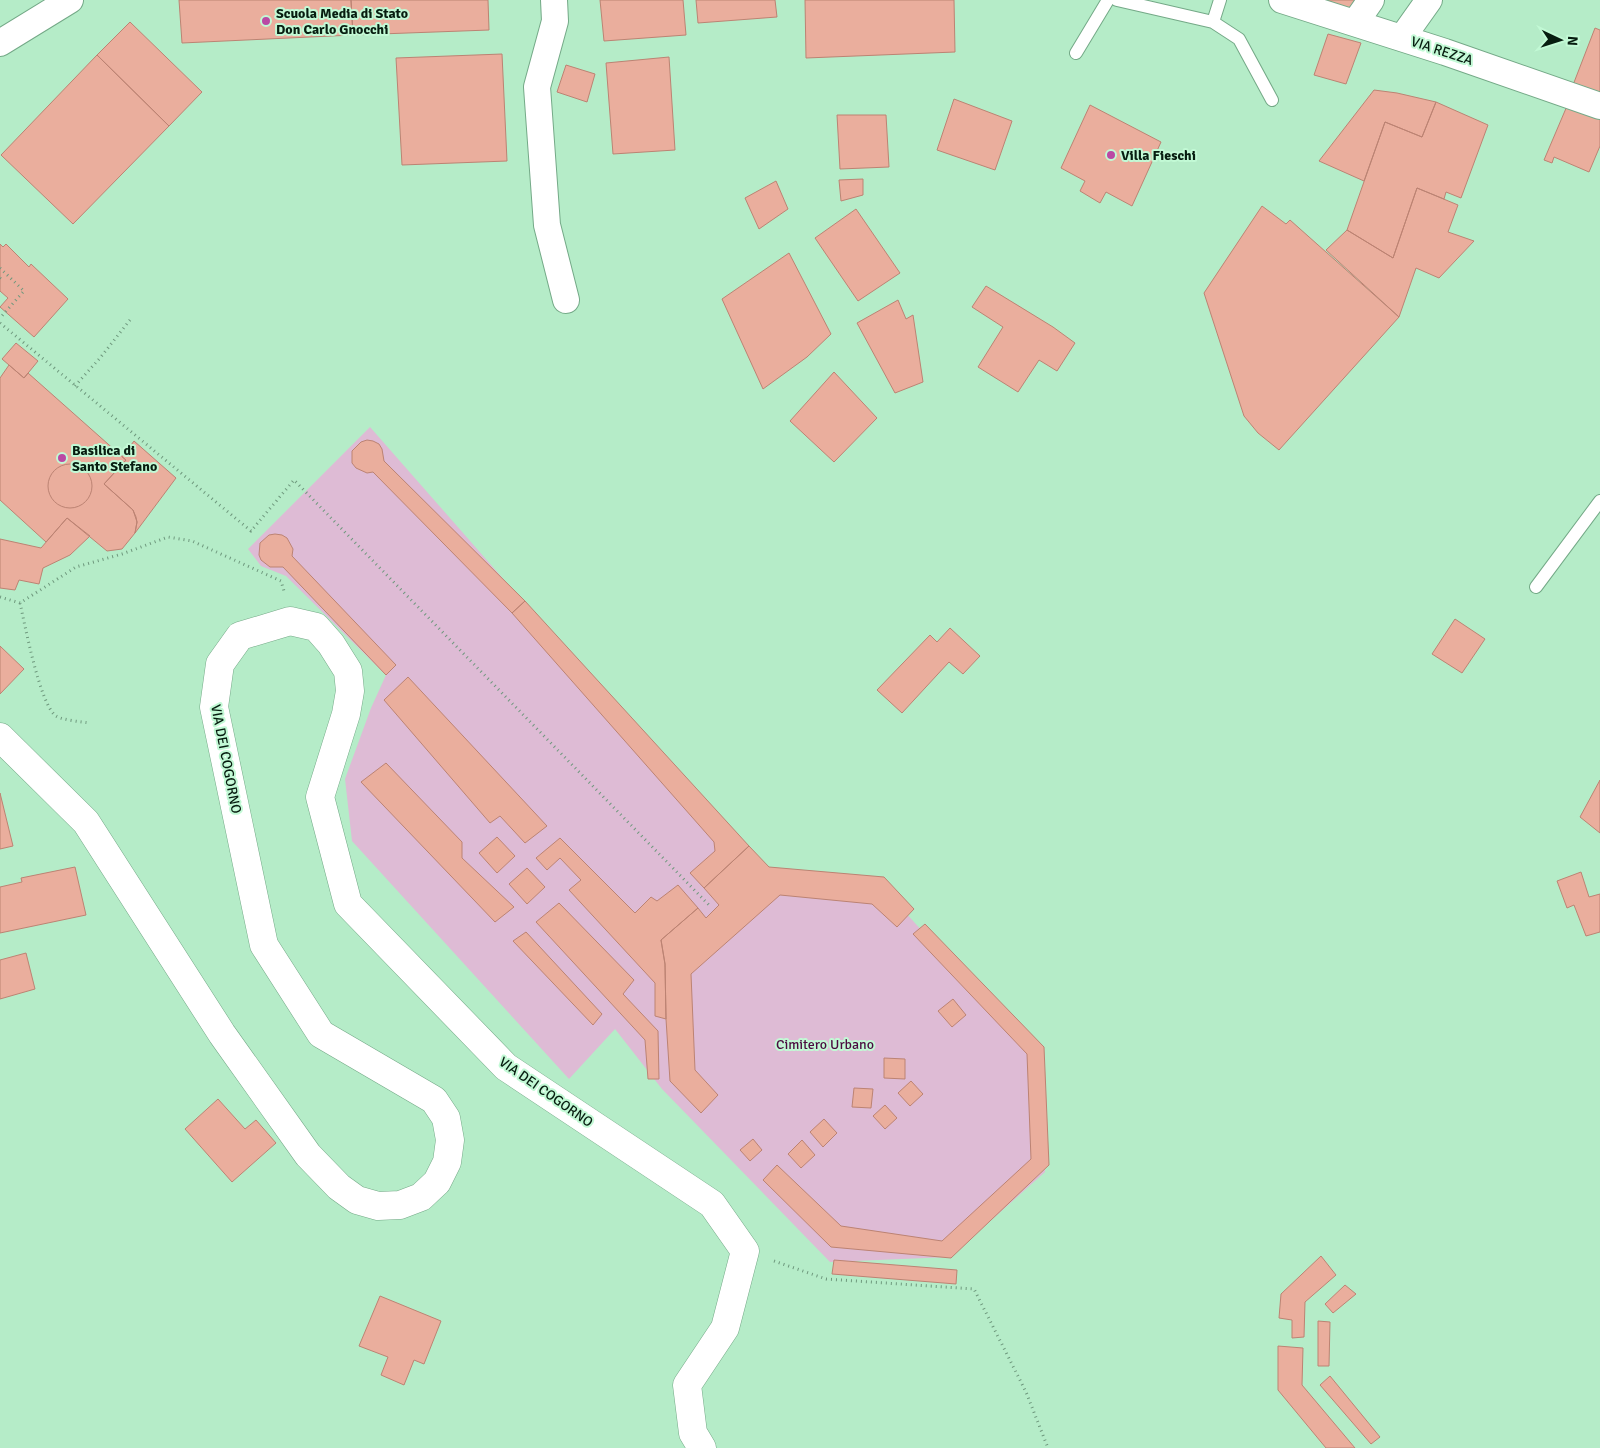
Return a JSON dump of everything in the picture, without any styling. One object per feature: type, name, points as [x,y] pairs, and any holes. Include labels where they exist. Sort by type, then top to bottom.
[{"type":"street","points":[[0,43],[70,0]]},
{"type":"street","points":[[554,0],[555,20],[537,87],[547,225],[566,300]]},
{"type":"street","name":"VIA REZZA","points":[[1282,0],[1402,38],[1600,106]]},
{"type":"street","points":[[1355,23],[1371,0]]},
{"type":"street","points":[[1402,38],[1429,0]]},
{"type":"street","name":"VIA DEI COGORNO","points":[[0,737],[86,822],[222,1034],[308,1155],[339,1187],[357,1200],[378,1206],[400,1205],[421,1197],[437,1182],[447,1162],[450,1140],[446,1118],[434,1100],[321,1034],[264,945],[214,707],[220,664],[240,636],[290,621],[316,627],[331,644],[348,671],[350,691],[346,714],[320,797],[348,904],[506,1067],[712,1204],[745,1251]]},
{"type":"street","points":[[702,1448],[692,1433],[687,1385],[725,1328],[745,1251]]},
{"type":"lane","points":[[1076,53],[1108,0]]},
{"type":"lane","points":[[1117,0],[1213,22],[1239,39],[1272,100]]},
{"type":"lane","points":[[1213,22],[1220,0]]},
{"type":"lane","points":[[1536,587],[1600,502]]},
{"type":"path","points":[[0,268],[24,291],[0,318]]},
{"type":"path","points":[[74,386],[100,358],[130,320]]},
{"type":"path","points":[[0,323],[251,531],[294,480],[709,905]]},
{"type":"path","points":[[0,597],[20,603],[76,567],[122,554],[168,537],[192,541],[281,581],[290,621]]},
{"type":"path","points":[[20,603],[42,689],[49,708],[57,717],[90,723]]},
{"type":"path","points":[[745,1251],[826,1279],[974,1290],[1026,1392],[1048,1448]]},
{"type":"green space","name":"Cimitero Urbano","points":[[370,427],[760,871],[880,885],[1039,1058],[1045,1172],[950,1257],[830,1262],[662,1089],[615,1029],[569,1079],[352,841],[345,779],[371,708],[386,675],[286,576],[261,566],[248,549]]},
{"type":"building","name":"Scuola Media di Stato Don Carlo Gnocchi","points":[[179,0],[351,0],[353,35],[182,43]]},
{"type":"building","points":[[351,0],[488,0],[489,30],[353,35]]},
{"type":"building","points":[[600,0],[683,0],[686,35],[604,41]]},
{"type":"building","points":[[696,0],[775,0],[777,17],[698,23]]},
{"type":"building","points":[[805,0],[954,0],[955,52],[806,58]]},
{"type":"building","points":[[1313,0],[1357,0],[1351,12]]},
{"type":"building","points":[[130,22],[202,92],[169,126],[97,55]]},
{"type":"building","points":[[1595,28],[1600,30],[1600,95],[1573,85]]},
{"type":"building","points":[[1328,34],[1361,43],[1346,84],[1314,75]]},
{"type":"building","points":[[502,54],[507,161],[402,165],[396,58]]},
{"type":"building","points":[[97,55],[169,126],[73,224],[1,155]]},
{"type":"building","points":[[669,57],[675,150],[613,154],[606,63]]},
{"type":"building","points":[[566,65],[595,74],[587,102],[557,92]]},
{"type":"building","points":[[1374,90],[1436,102],[1422,137],[1385,122],[1364,181],[1319,161]]},
{"type":"building","points":[[954,99],[1012,121],[995,170],[937,150]]},
{"type":"building","points":[[1436,102],[1488,125],[1461,198],[1446,192],[1444,199],[1417,188],[1393,258],[1347,230],[1385,122],[1422,137]]},
{"type":"building","name":"Villa Fieschi","points":[[1090,105],[1161,142],[1132,206],[1106,192],[1100,203],[1080,191],[1085,181],[1061,168]]},
{"type":"building","points":[[1567,106],[1600,119],[1600,146],[1589,172],[1554,157],[1552,163],[1544,160]]},
{"type":"building","points":[[837,115],[886,115],[889,167],[840,169]]},
{"type":"building","points":[[863,179],[863,195],[841,201],[839,180]]},
{"type":"building","points":[[776,181],[788,209],[759,229],[745,198]]},
{"type":"building","points":[[1417,188],[1458,205],[1448,232],[1474,241],[1439,278],[1416,268],[1399,317],[1326,250],[1347,230],[1393,258]]},
{"type":"building","points":[[1262,206],[1286,224],[1290,220],[1399,317],[1279,450],[1258,433],[1244,416],[1204,293]]},
{"type":"building","points":[[856,209],[900,273],[858,301],[815,238]]},
{"type":"building","points":[[0,244],[3,247],[6,244],[29,267],[31,264],[68,299],[34,337],[0,307],[8,298],[0,291]]},
{"type":"building","points":[[789,253],[831,334],[807,357],[763,389],[722,299]]},
{"type":"building","points":[[986,286],[1053,327],[1075,343],[1057,371],[1039,360],[1018,392],[978,367],[1003,327],[972,307]]},
{"type":"building","points":[[898,300],[906,319],[913,315],[923,382],[895,393],[857,323]]},
{"type":"building","points":[[16,343],[38,361],[24,378],[2,359]]},
{"type":"building","name":"Basilica di Santo Stefano","points":[[9,365],[24,378],[28,373],[126,460],[104,484],[133,510],[136,517],[135,533],[122,549],[107,551],[67,518],[46,542],[0,500],[0,378]]},
{"type":"building","points":[[834,372],[877,418],[834,462],[790,421]]},
{"type":"building","points":[[367,440],[379,444],[384,461],[525,601],[512,613],[373,472],[367,473],[356,468],[352,463],[352,451],[361,442]]},
{"type":"building","points":[[134,441],[176,478],[135,533],[137,522],[133,510],[104,484],[126,460],[122,457]]},
{"type":"building","points":[[66,464],[74,464],[86,470],[92,486],[86,502],[74,508],[66,508],[54,502],[48,490],[48,482],[54,470]]},
{"type":"building","points":[[67,518],[90,536],[70,555],[43,568],[39,584],[19,580],[15,590],[0,588],[0,539],[41,548]]},
{"type":"building","points":[[275,534],[287,538],[293,549],[292,556],[396,665],[386,675],[283,567],[270,567],[261,560],[259,555],[260,543],[269,535]]},
{"type":"building","points":[[525,601],[749,846],[704,888],[690,873],[715,851],[714,842],[512,613]]},
{"type":"building","points":[[1455,619],[1485,639],[1462,673],[1432,654]]},
{"type":"building","points":[[950,628],[980,656],[963,674],[949,662],[902,713],[877,690],[930,635],[937,642]]},
{"type":"building","points":[[0,646],[24,669],[0,694]]},
{"type":"building","points":[[408,677],[547,826],[525,843],[500,816],[490,823],[384,700]]},
{"type":"building","points":[[386,763],[462,842],[462,858],[514,907],[495,922],[361,782]]},
{"type":"building","points":[[1600,780],[1600,833],[1580,817]]},
{"type":"building","points":[[0,793],[13,846],[0,849]]},
{"type":"building","points":[[497,837],[515,856],[497,873],[479,853]]},
{"type":"building","points":[[560,838],[635,913],[651,897],[657,901],[678,885],[698,908],[661,940],[665,964],[666,1019],[655,1016],[655,983],[569,890],[581,880],[560,858],[547,870],[536,858]]},
{"type":"building","points":[[749,846],[769,867],[884,877],[914,909],[897,927],[872,904],[780,895],[691,974],[695,1070],[718,1095],[701,1113],[670,1081],[665,964],[661,940],[698,908],[706,918],[719,905],[704,888]]},
{"type":"building","points":[[75,867],[86,915],[0,933],[0,887],[22,882],[21,878]]},
{"type":"building","points":[[527,868],[545,887],[527,904],[509,884]]},
{"type":"building","points":[[1581,872],[1589,897],[1600,894],[1600,932],[1586,936],[1574,905],[1567,908],[1557,881]]},
{"type":"building","points":[[559,903],[634,980],[623,994],[658,1031],[659,1079],[648,1079],[645,1040],[536,922]]},
{"type":"building","points":[[925,924],[1044,1047],[1049,1165],[951,1258],[831,1247],[763,1180],[777,1165],[841,1226],[942,1241],[1031,1159],[1027,1054],[913,934]]},
{"type":"building","points":[[526,932],[602,1014],[593,1025],[513,941]]},
{"type":"building","points":[[26,953],[35,989],[0,999],[0,960]]},
{"type":"building","points":[[953,999],[966,1015],[952,1027],[938,1011]]},
{"type":"building","points":[[884,1058],[905,1059],[905,1079],[884,1078]]},
{"type":"building","points":[[911,1081],[923,1094],[910,1106],[898,1093]]},
{"type":"building","points":[[854,1088],[873,1089],[871,1108],[852,1107]]},
{"type":"building","points":[[218,1099],[245,1129],[256,1120],[276,1143],[232,1182],[185,1129]]},
{"type":"building","points":[[885,1105],[897,1118],[885,1129],[873,1116]]},
{"type":"building","points":[[824,1119],[837,1133],[823,1147],[810,1132]]},
{"type":"building","points":[[753,1139],[762,1150],[750,1161],[740,1150]]},
{"type":"building","points":[[802,1140],[815,1155],[801,1168],[788,1154]]},
{"type":"building","points":[[1321,1256],[1336,1275],[1305,1302],[1304,1337],[1292,1338],[1292,1320],[1279,1318],[1281,1294]]},
{"type":"building","points":[[834,1260],[957,1270],[956,1284],[832,1274]]},
{"type":"building","points":[[1345,1285],[1356,1294],[1333,1313],[1325,1304]]},
{"type":"building","points":[[380,1296],[441,1321],[424,1364],[414,1360],[404,1385],[381,1375],[388,1357],[359,1346]]},
{"type":"building","points":[[1318,1321],[1330,1322],[1329,1366],[1318,1366]]},
{"type":"building","points":[[1278,1346],[1303,1348],[1302,1385],[1355,1448],[1326,1448],[1278,1390]]},
{"type":"building","points":[[1330,1376],[1380,1437],[1371,1444],[1320,1385]]},
{"type":"place","name":"Scuola Media di Stato Don Carlo Gnocchi","points":[[266,21]]},
{"type":"place","name":"Villa Fieschi","points":[[1111,155]]},
{"type":"place","name":"Basilica di Santo Stefano","points":[[62,458]]}]
